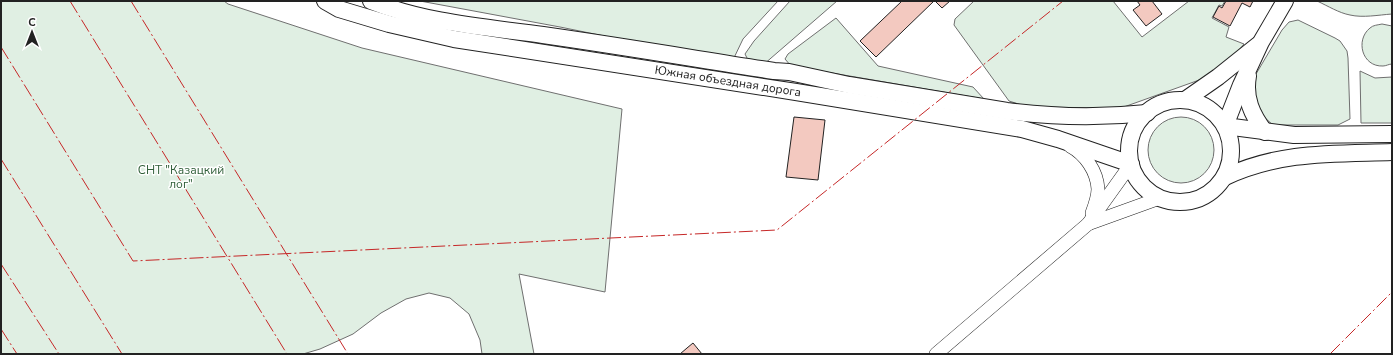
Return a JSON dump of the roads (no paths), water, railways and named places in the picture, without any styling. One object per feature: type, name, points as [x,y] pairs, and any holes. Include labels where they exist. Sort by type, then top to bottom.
[{"type":"main road","name":"Южная объездная дорога","points":[[325,1],[339,8],[389,24],[454,39],[796,92],[1015,128],[1058,139],[1131,164]]},
{"type":"main road","name":"Южная объездная дорога","points":[[371,1],[391,9],[441,20],[774,71],[790,72],[849,85],[1007,112],[1032,115],[1083,116],[1121,116],[1146,113]]},
{"type":"main road","points":[[1225,126],[1241,85],[1261,42],[1285,1]]},
{"type":"main road","points":[[1185,100],[1218,77],[1261,42]]},
{"type":"main road","points":[[1261,42],[1250,66],[1247,92],[1254,118],[1265,132]]},
{"type":"main road","points":[[1185,100],[1200,104],[1214,113],[1225,126],[1231,142],[1231,160],[1225,177],[1216,188],[1199,199],[1178,202],[1160,198],[1147,190],[1137,178],[1131,164],[1129,150],[1132,136],[1137,124],[1146,113],[1164,103],[1185,100]]},
{"type":"main road","points":[[1225,126],[1294,135],[1392,134]]},
{"type":"main road","points":[[1225,177],[1243,169],[1275,160],[1309,154],[1392,152]]},
{"type":"street","points":[[1058,139],[1079,150],[1094,173],[1098,188],[1096,203],[1088,224]]},
{"type":"street","points":[[936,354],[1088,224],[1131,164]]},
{"type":"street","points":[[1088,224],[1160,198]]},
{"type":"park label","name":"СНТ \"Казацкий лог\"","points":[[181,177]]}]
